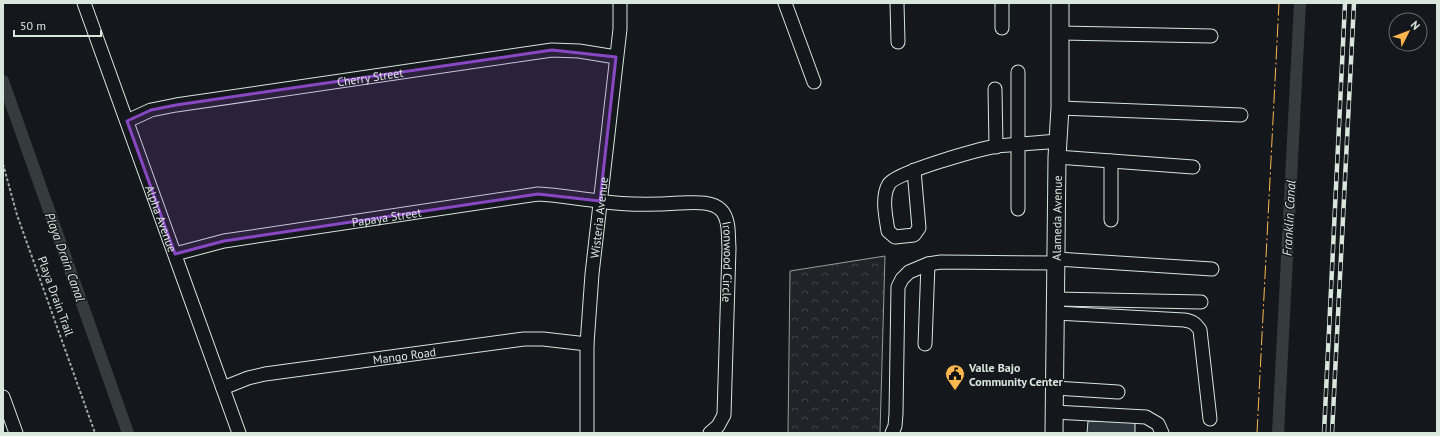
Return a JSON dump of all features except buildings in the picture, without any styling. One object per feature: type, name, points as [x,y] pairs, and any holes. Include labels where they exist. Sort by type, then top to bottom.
[{"type":"main road","name":"Alameda Avenue","points":[[1054,433],[1057,149],[1060,108],[1060,3]]},
{"type":"street","name":"Alpha Avenue","points":[[84,3],[239,433]]},
{"type":"street","name":"Wisteria Avenue","points":[[587,433],[587,344],[592,274],[620,29],[620,3]]},
{"type":"street","points":[[785,3],[814,82]]},
{"type":"street","points":[[897,3],[898,42]]},
{"type":"street","points":[[1002,3],[1002,28]]},
{"type":"street","points":[[1061,33],[1211,36]]},
{"type":"street","name":"Cherry Street","points":[[127,121],[151,110],[176,105],[552,50],[579,51],[616,57]]},
{"type":"street","points":[[1018,72],[1018,209]]},
{"type":"street","points":[[995,88],[996,146]]},
{"type":"street","points":[[1060,108],[1241,115]]},
{"type":"street","points":[[914,170],[919,228],[914,235],[895,237],[888,232],[885,191],[890,182],[898,176],[914,170],[996,146],[1018,145],[1057,149],[1111,162],[1193,167]]},
{"type":"street","points":[[1111,162],[1111,220]]},
{"type":"street","name":"Papaya Street","points":[[175,254],[224,240],[538,194],[600,201]]},
{"type":"street","name":"Ironwood Circle","points":[[600,201],[649,204],[702,203],[717,207],[724,215],[727,225],[729,248],[725,400],[724,415],[718,426],[710,433]]},
{"type":"street","points":[[892,433],[895,426],[896,414],[898,287],[902,279],[909,272],[928,264],[941,262],[1056,261],[1212,269]]},
{"type":"street","points":[[926,344],[928,264]]},
{"type":"street","points":[[1056,306],[1201,302]]},
{"type":"street","points":[[1056,306],[1190,320],[1196,324],[1200,330],[1210,419]]},
{"type":"street","name":"Mango Road","points":[[223,388],[248,378],[265,374],[524,339],[543,339],[587,344]]},
{"type":"street","points":[[1055,388],[1118,392]]},
{"type":"street","points":[[3,397],[5,411],[16,433]]},
{"type":"street","points":[[1054,412],[1146,417],[1158,424],[1162,433]]},
{"type":"path","name":"Playa Drain Trail","points":[[3,164],[17,215],[95,433]]},
{"type":"highlighted area","points":[[552,50],[616,57],[600,201],[538,194],[224,241],[175,254],[127,121],[151,110],[176,105]]},
{"type":"green space","points":[[885,256],[880,433],[788,433],[790,271]]},
{"type":"waterway","name":"Franklin Canal","points":[[1278,433],[1300,3]]},
{"type":"waterway","name":"Playa Drain Canal","points":[[3,81],[128,433]]},
{"type":"railway","points":[[1324,433],[1345,3]]},
{"type":"railway","points":[[1332,433],[1354,3]]},
{"type":"power","points":[[1257,433],[1279,3]]},
{"type":"place","name":"Valle Bajo Community Center","points":[[955,391]]}]
